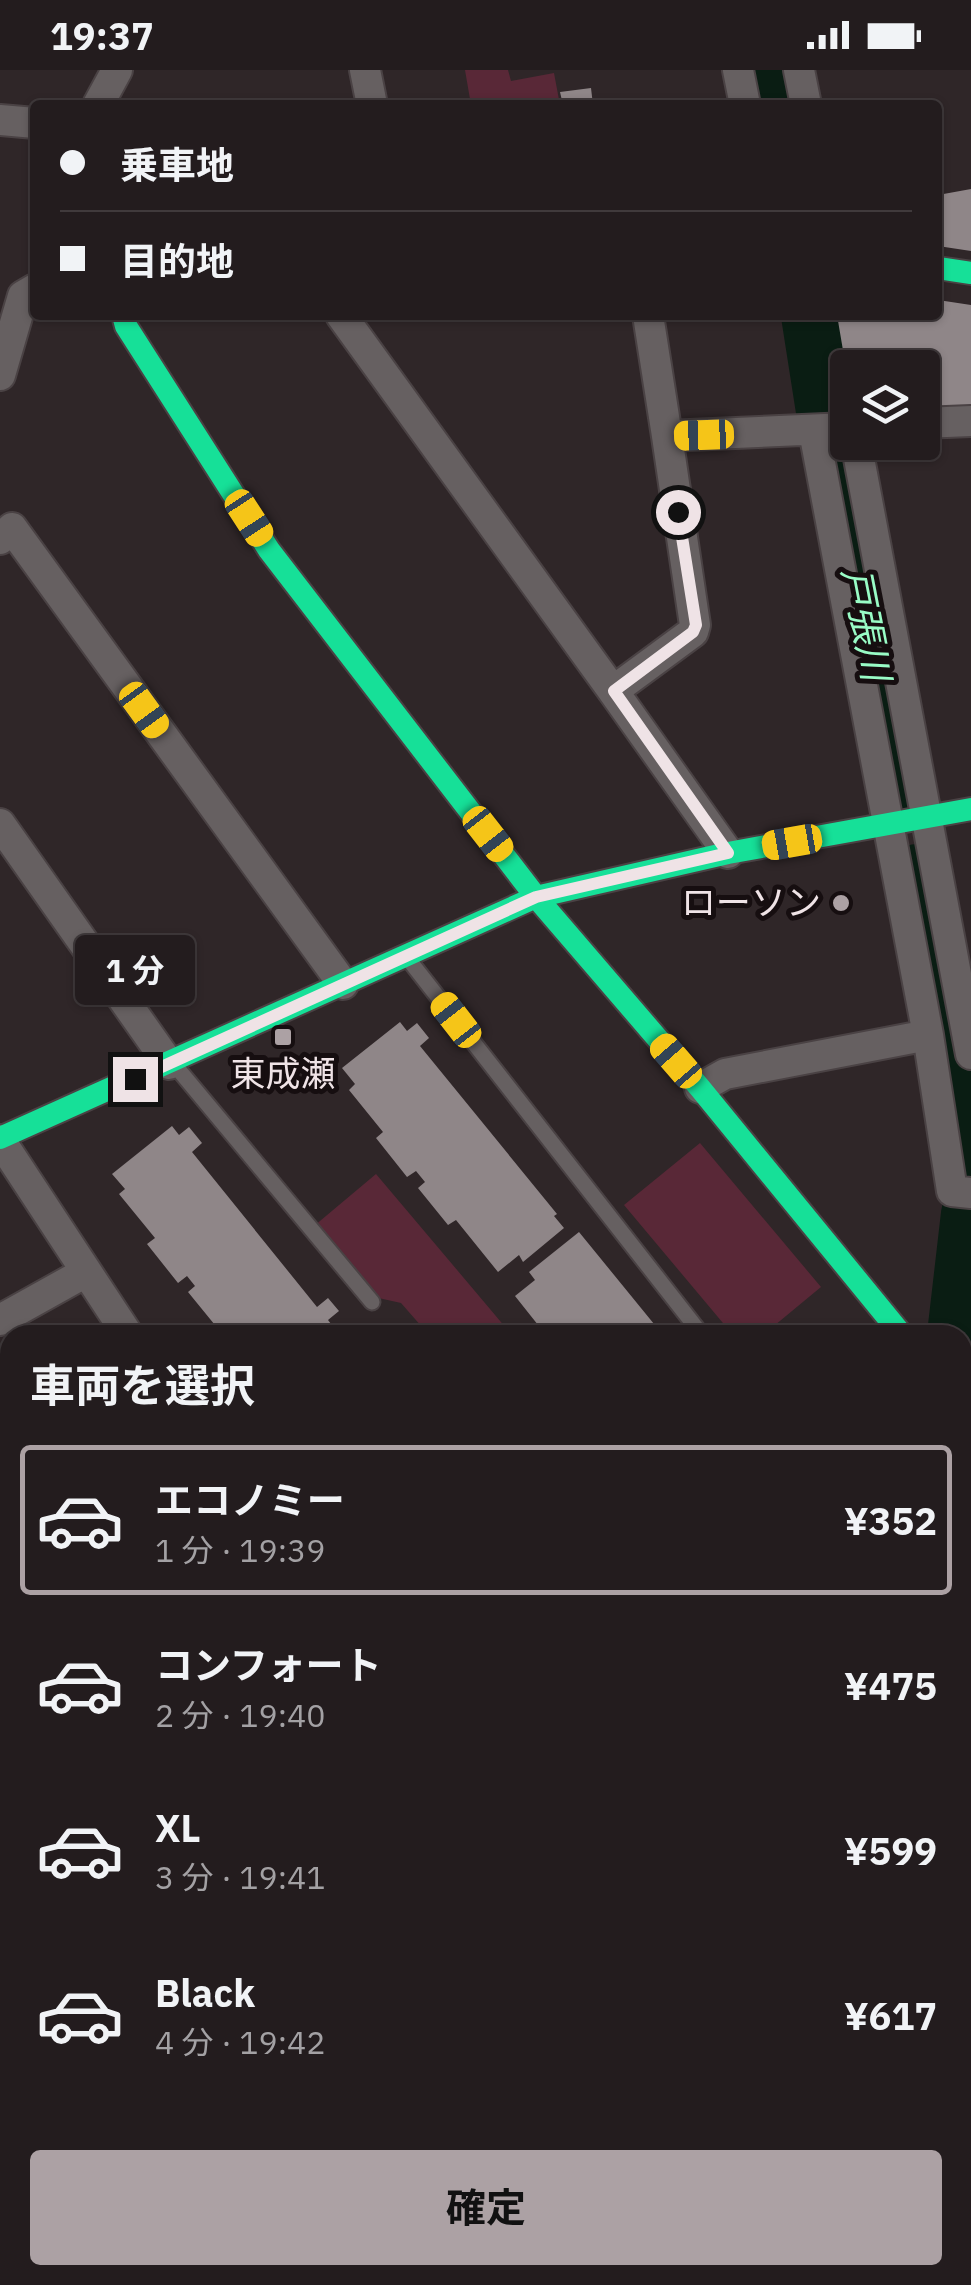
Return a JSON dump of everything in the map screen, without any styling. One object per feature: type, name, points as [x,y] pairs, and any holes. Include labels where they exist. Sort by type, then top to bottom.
[{"type":"main road","points":[[942,269],[971,273]]},
{"type":"main road","points":[[124,320],[270,550],[536,897],[700,1088],[894,1325]]},
{"type":"main road","points":[[0,1139],[536,897],[728,853],[971,809]]},
{"type":"street","points":[[101,100],[117,70]]},
{"type":"street","points":[[365,70],[371,100]]},
{"type":"street","points":[[738,70],[744,100]]},
{"type":"street","points":[[798,70],[805,100]]},
{"type":"street","points":[[0,120],[30,123]]},
{"type":"street","points":[[0,375],[19,295]]},
{"type":"street","points":[[345,320],[728,853]]},
{"type":"street","points":[[614,691],[693,632],[696,625],[649,320]]},
{"type":"street","points":[[940,423],[971,420]]},
{"type":"street","points":[[667,436],[830,430]]},
{"type":"street","points":[[814,431],[928,1035],[952,1191],[971,1193]]},
{"type":"street","points":[[859,460],[971,1054]]},
{"type":"street","points":[[4,526],[343,984]]},
{"type":"street","points":[[0,824],[171,1063]]},
{"type":"street","points":[[700,1088],[725,1074],[928,1035]]},
{"type":"street","points":[[0,1139],[121,1325]]},
{"type":"street","points":[[0,1320],[86,1272]]},
{"type":"lane","points":[[407,958],[694,1325]]},
{"type":"lane","points":[[171,1063],[372,1302]]},
{"type":"shaded area","points":[[465,70],[508,70],[511,81],[554,73],[559,100],[470,100]]},
{"type":"shaded area","points":[[700,1143],[821,1287],[775,1325],[725,1325],[624,1205]]},
{"type":"shaded area","points":[[376,1174],[504,1325],[420,1325],[401,1303],[374,1297],[314,1226]]},
{"type":"building","points":[[591,88],[592,100],[562,100],[560,92]]},
{"type":"building","points":[[971,189],[971,251],[942,247],[942,194]]},
{"type":"building","points":[[942,301],[971,305],[971,408],[940,409],[940,350],[843,350],[838,320],[942,320]]},
{"type":"building","points":[[400,1022],[407,1031],[417,1023],[429,1038],[420,1046],[557,1214],[554,1216],[564,1228],[523,1262],[519,1255],[498,1272],[456,1220],[448,1225],[418,1188],[425,1182],[416,1171],[407,1177],[376,1138],[383,1132],[349,1090],[355,1084],[342,1068]]},
{"type":"building","points":[[172,1126],[179,1135],[189,1127],[202,1143],[192,1152],[317,1307],[328,1298],[339,1311],[328,1320],[332,1325],[215,1325],[188,1292],[195,1286],[187,1276],[178,1283],[147,1244],[155,1238],[119,1194],[125,1189],[112,1174]]},
{"type":"building","points":[[579,1232],[655,1325],[538,1325],[515,1296],[535,1280],[529,1272]]},
{"type":"waterway","name":"戸張川","points":[[766,70],[772,100]]},
{"type":"waterway","name":"戸張川","points":[[812,320],[826,411]]},
{"type":"waterway","name":"戸張川","points":[[836,471],[900,793]]},
{"type":"waterway","name":"戸張川","points":[[917,874],[969,1168]]},
{"type":"waterway","name":"戸張川","points":[[958,1325],[971,1214]]},
{"type":"traffic: fast","points":[[942,269],[971,273]]},
{"type":"traffic: fast","points":[[124,320],[269,550],[536,897],[700,1088],[894,1325]]},
{"type":"traffic: fast","points":[[0,1138],[536,897],[728,853],[971,809]]},
{"type":"place","name":"ローソン","points":[[841,903]]},
{"type":"place","name":"東成瀬","points":[[283,1037]]},
{"type":"route","points":[[135,1079],[536,897],[728,853],[614,691],[693,632],[696,625],[678,512]]}]
